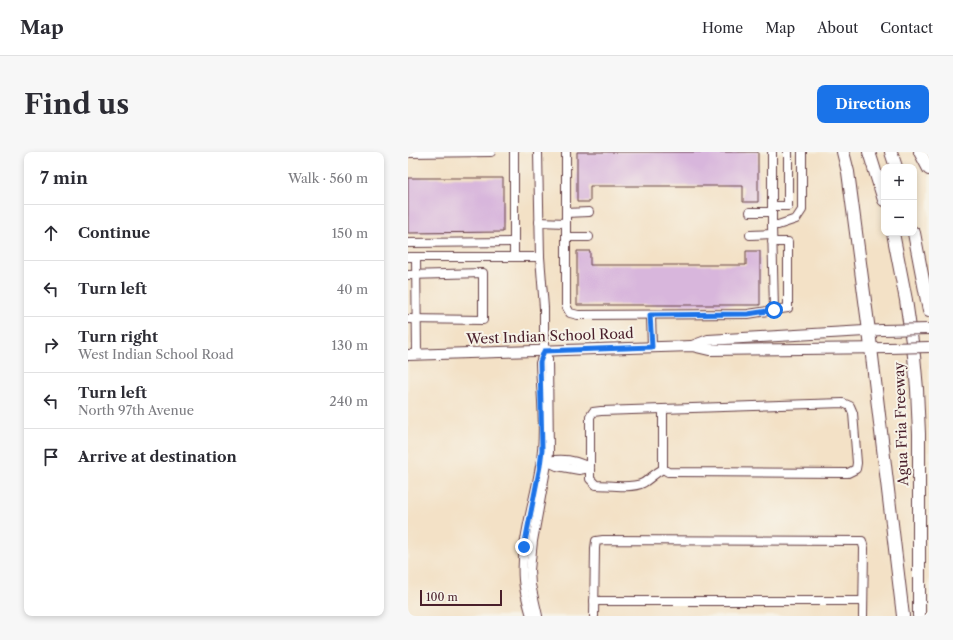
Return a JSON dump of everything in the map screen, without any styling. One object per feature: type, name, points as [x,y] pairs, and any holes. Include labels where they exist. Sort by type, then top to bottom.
[{"type":"highway","points":[[843,152],[848,172],[869,331],[877,348],[903,616]]},
{"type":"highway","points":[[869,152],[881,190]]},
{"type":"highway","points":[[891,152],[895,164]]},
{"type":"highway","points":[[920,152],[929,169]]},
{"type":"highway","name":"Agua Fria Freeway","points":[[893,236],[906,300],[917,389],[919,434],[919,616]]},
{"type":"highway","points":[[915,236],[929,311]]},
{"type":"main road","name":"West Indian School Road","points":[[692,346],[708,340],[929,328]]},
{"type":"main road","name":"West Indian School Road","points":[[412,355],[692,346],[709,350],[929,347]]},
{"type":"street","points":[[408,153],[491,152]]},
{"type":"street","points":[[514,152],[514,257]]},
{"type":"street","points":[[531,616],[523,581],[533,541],[545,460],[550,439],[548,359],[544,351],[544,308],[540,257],[538,152]]},
{"type":"street","points":[[566,152],[566,306],[570,313],[578,315],[748,314],[788,308],[788,242],[750,235]]},
{"type":"street","points":[[772,152],[774,310]]},
{"type":"street","points":[[750,212],[788,206],[788,152]]},
{"type":"street","points":[[772,225],[778,225],[796,220],[802,210],[802,152]]},
{"type":"street","points":[[566,213],[589,212]]},
{"type":"street","points":[[539,222],[566,223]]},
{"type":"street","points":[[566,237],[589,237]]},
{"type":"street","points":[[408,243],[514,242]]},
{"type":"street","points":[[412,355],[412,257],[540,257]]},
{"type":"street","points":[[412,275],[483,274],[483,320],[412,319]]},
{"type":"street","points":[[650,315],[652,347]]},
{"type":"street","points":[[843,403],[850,406],[853,412],[857,463],[856,469],[848,473],[668,472],[663,469],[644,483],[636,486],[596,485],[590,479],[590,417],[593,412],[843,403]]},
{"type":"street","points":[[663,409],[663,469]]},
{"type":"street","points":[[545,460],[557,466],[578,470],[590,468]]},
{"type":"street","points":[[594,616],[595,548],[596,541],[603,540],[862,541],[864,548],[863,616]]},
{"type":"street","points":[[526,569],[538,616]]},
{"type":"street","points":[[594,601],[863,601]]},
{"type":"building","points":[[577,152],[758,152],[758,202],[743,202],[743,186],[590,186],[590,202],[577,202]]},
{"type":"building","points":[[408,178],[503,178],[503,232],[408,233]]},
{"type":"building","points":[[577,251],[590,251],[590,265],[746,265],[746,251],[760,251],[760,305],[577,305]]},
{"type":"route","points":[[524,547],[542,450],[540,362],[544,351],[652,347],[650,315],[748,314],[763,313],[774,310]]}]
